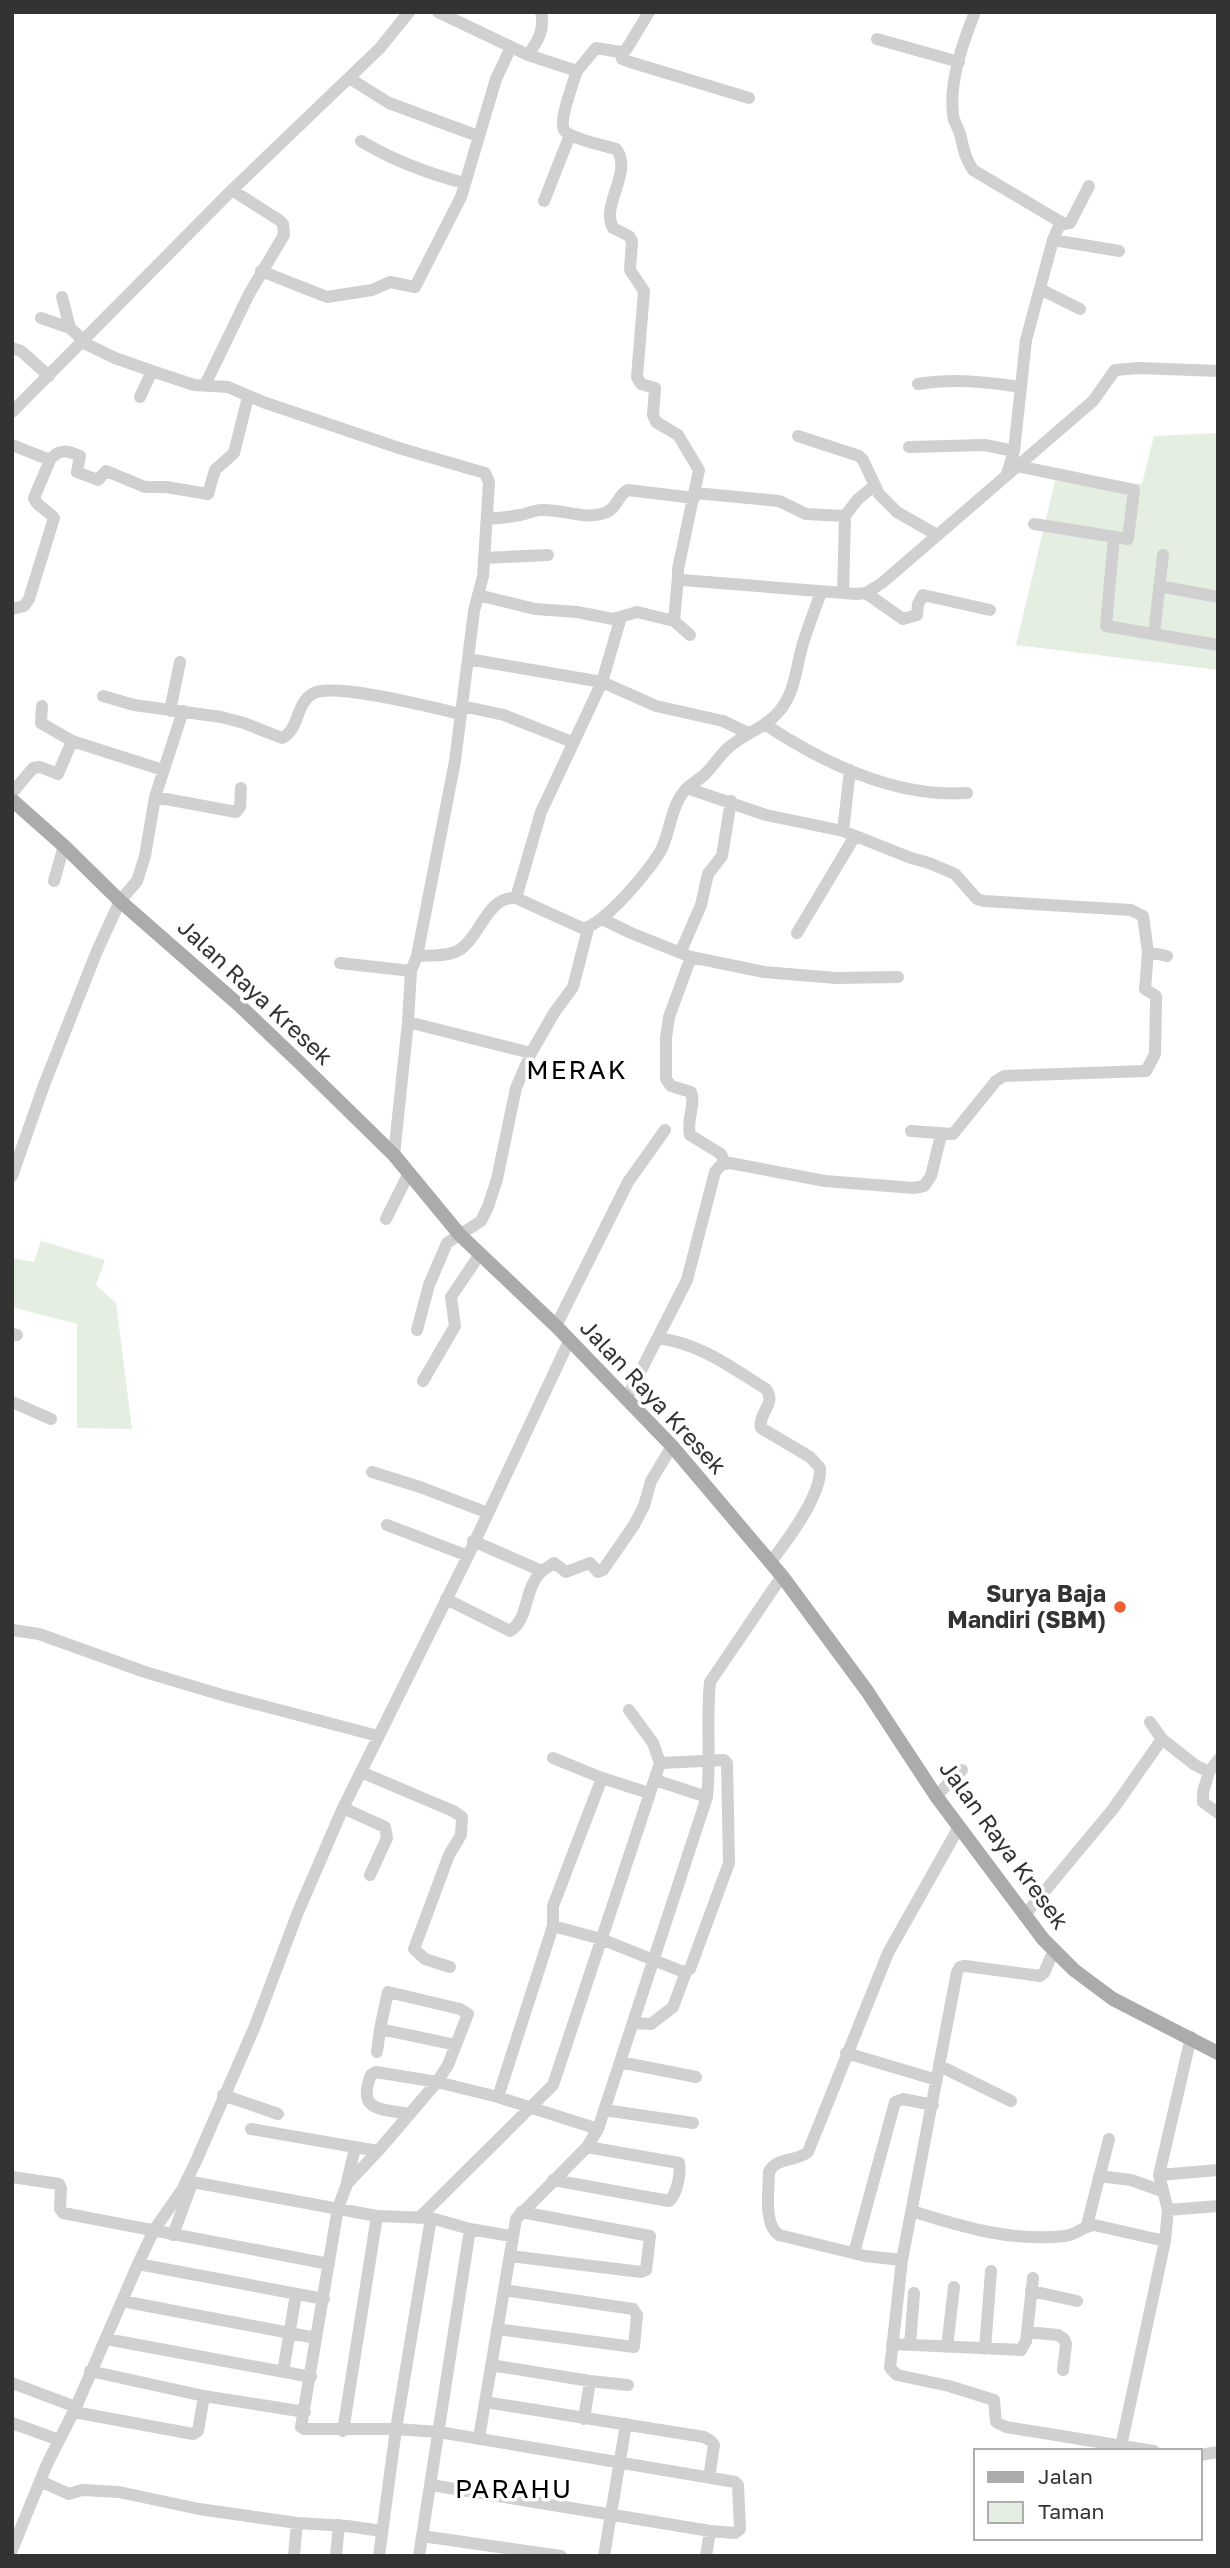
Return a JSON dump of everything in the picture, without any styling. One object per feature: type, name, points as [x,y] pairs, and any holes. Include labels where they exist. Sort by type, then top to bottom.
[{"type":"main road","name":"Jalan Raya Kresek","points":[[12,800],[120,901],[239,1004],[394,1155],[460,1235],[556,1326],[672,1446],[782,1576],[867,1691],[936,1796],[1024,1916],[1054,1950],[1074,1970],[1113,1999],[1218,2053]]},
{"type":"street","points":[[12,412],[42,370],[83,342],[232,190],[380,48],[409,12]]},
{"type":"street","points":[[438,12],[528,55],[577,71]]},
{"type":"street","points":[[528,55],[537,44],[544,25],[541,12]]},
{"type":"street","points":[[649,12],[626,50],[620,52],[596,48],[577,71],[562,120],[564,130],[570,135],[616,149],[620,155],[621,166],[610,219],[613,228],[629,236],[632,241],[630,270],[644,291],[636,377],[641,384],[655,388],[653,415],[656,422],[678,435],[698,465],[695,495],[678,569],[674,621]]},
{"type":"street","points":[[975,12],[959,62],[952,96],[953,116],[960,133],[964,155],[973,170],[1060,224],[1070,223],[1089,186]]},
{"type":"street","points":[[877,39],[959,62]]},
{"type":"street","points":[[261,271],[327,298],[372,290],[390,282],[409,288],[415,287],[461,197],[496,79],[511,47]]},
{"type":"street","points":[[620,52],[622,59],[749,98]]},
{"type":"street","points":[[349,78],[389,103],[478,136]]},
{"type":"street","points":[[544,201],[570,135]]},
{"type":"street","points":[[361,141],[400,163],[464,183]]},
{"type":"street","points":[[205,385],[261,271],[284,235],[283,224],[232,190]]},
{"type":"street","points":[[1006,475],[1014,451],[1026,340],[1053,240],[1060,224]]},
{"type":"street","points":[[1053,240],[1119,251]]},
{"type":"street","points":[[1040,289],[1080,309]]},
{"type":"street","points":[[62,298],[69,328]]},
{"type":"street","points":[[41,318],[69,328],[83,342],[115,358],[152,372],[194,385],[228,387],[248,397],[402,449],[485,473],[489,482],[484,558],[455,761],[417,956],[411,971],[394,1155]]},
{"type":"street","points":[[12,348],[21,351],[42,370]]},
{"type":"street","points":[[678,577],[687,581],[866,593],[882,583],[1093,401],[1115,370],[1139,368],[1218,371]]},
{"type":"street","points":[[140,397],[152,372]]},
{"type":"street","points":[[918,384],[942,380],[975,380],[1021,387]]},
{"type":"street","points":[[12,609],[24,606],[29,599],[54,524],[54,518],[49,511],[38,505],[34,498],[50,460],[57,453],[65,451],[80,456],[76,472],[97,480],[106,471],[145,487],[166,487],[208,494],[215,470],[234,453],[248,397]]},
{"type":"street","points":[[798,436],[859,456],[879,494],[897,512],[937,535]]},
{"type":"street","points":[[12,445],[50,460]]},
{"type":"street","points":[[909,447],[985,445],[1014,451]]},
{"type":"street","points":[[1017,466],[1134,489],[1128,539],[1034,524]]},
{"type":"street","points":[[843,593],[845,516],[856,500],[875,485]]},
{"type":"street","points":[[488,519],[538,510],[579,515],[601,514],[611,510],[622,493],[628,490],[779,502],[806,514],[845,516]]},
{"type":"street","points":[[1114,537],[1106,626],[1218,645]]},
{"type":"street","points":[[484,558],[548,555]]},
{"type":"street","points":[[1154,634],[1163,555]]},
{"type":"street","points":[[1159,586],[1218,597]]},
{"type":"street","points":[[417,1330],[425,1297],[447,1243],[481,1221],[488,1207],[497,1179],[516,1088],[531,1053],[573,987],[588,929],[602,919],[662,849],[675,805],[687,788],[706,773],[726,749],[748,733],[766,725],[787,700],[802,645],[821,592]]},
{"type":"street","points":[[866,593],[903,619],[917,615],[920,597],[923,595],[990,610]]},
{"type":"street","points":[[478,596],[549,612],[562,610],[613,619],[637,612],[674,621],[690,635]]},
{"type":"street","points":[[516,898],[541,812],[602,682],[621,618]]},
{"type":"street","points":[[468,659],[602,682],[656,706],[723,721],[748,733]]},
{"type":"street","points":[[12,1176],[44,1085],[97,951],[120,901],[137,881],[145,856],[155,797],[176,711],[180,662]]},
{"type":"street","points":[[103,696],[134,705],[244,723],[282,738],[294,729],[303,705],[311,694],[322,691],[367,694],[504,715],[572,742]]},
{"type":"street","points":[[42,706],[41,723],[72,741],[163,770]]},
{"type":"street","points":[[766,725],[792,742],[850,770],[921,793],[967,793]]},
{"type":"street","points":[[12,793],[33,768],[40,767],[58,774],[72,741]]},
{"type":"street","points":[[797,933],[849,834],[850,770]]},
{"type":"street","points":[[155,797],[236,812],[240,807],[242,788]]},
{"type":"street","points":[[687,788],[766,815],[849,834],[955,874],[977,899],[1138,913],[1143,916],[1147,952],[1145,989],[1156,996],[1155,1054],[1146,1071],[1004,1076],[996,1081],[953,1134],[911,1131]]},
{"type":"street","points":[[725,1163],[721,1154],[690,1135],[688,1121],[693,1101],[691,1092],[671,1086],[666,1079],[669,1017],[708,874],[722,856],[730,801]]},
{"type":"street","points":[[54,881],[64,846]]},
{"type":"street","points":[[417,956],[448,955],[459,950],[471,940],[495,904],[506,898],[516,898],[588,929]]},
{"type":"street","points":[[602,919],[686,954],[764,972],[836,978],[898,977]]},
{"type":"street","points":[[1147,952],[1167,956]]},
{"type":"street","points":[[340,963],[411,971]]},
{"type":"street","points":[[408,1022],[531,1053]]},
{"type":"street","points":[[556,1326],[628,1182],[665,1130]]},
{"type":"street","points":[[725,1163],[825,1181],[914,1188],[923,1186],[930,1176],[941,1135]]},
{"type":"street","points":[[627,1398],[687,1280],[715,1172],[725,1163]]},
{"type":"street","points":[[386,1219],[409,1173]]},
{"type":"street","points":[[424,1381],[455,1326],[450,1303],[453,1291],[480,1254]]},
{"type":"street","points":[[657,1338],[685,1343],[707,1352],[766,1389],[771,1395],[760,1421],[761,1427],[810,1457],[820,1468],[821,1475],[808,1506],[792,1534],[770,1563]]},
{"type":"street","points":[[173,2235],[190,2180],[223,2095],[255,2026],[298,1912],[343,1808],[468,1556],[569,1341]]},
{"type":"street","points":[[12,1402],[51,1419]]},
{"type":"street","points":[[446,1599],[510,1631],[517,1626],[526,1608],[526,1597],[536,1577],[554,1563],[566,1572],[583,1563],[590,1563],[598,1572],[603,1570],[634,1525],[644,1506],[651,1481],[672,1446]]},
{"type":"street","points":[[372,1472],[488,1513]]},
{"type":"street","points":[[387,1525],[468,1556]]},
{"type":"street","points":[[473,1541],[542,1571]]},
{"type":"street","points":[[479,2438],[516,2219],[587,2147],[598,2129],[707,1797],[710,1682],[782,1576]]},
{"type":"street","points":[[12,1630],[39,1634],[145,1672],[222,1695],[378,1736]]},
{"type":"street","points":[[547,2114],[554,2085],[660,1763],[653,1743],[629,1710]]},
{"type":"street","points":[[1150,1722],[1161,1738],[1195,1765],[1209,1772]]},
{"type":"street","points":[[1024,1916],[1113,1809],[1161,1738]]},
{"type":"street","points":[[553,1758],[649,1793]]},
{"type":"street","points":[[633,2023],[651,2024],[673,2007],[729,1863],[727,1763],[724,1760],[710,1760],[660,1763]]},
{"type":"street","points":[[1218,1760],[1209,1772],[1203,1792],[1203,1802],[1218,1813]]},
{"type":"street","points":[[936,1796],[962,1770]]},
{"type":"street","points":[[361,1772],[462,1817],[462,1832],[449,1856],[414,1949],[425,1959],[450,1966]]},
{"type":"street","points":[[498,2097],[553,1926],[553,1906],[602,1778]]},
{"type":"street","points":[[655,1780],[707,1797]]},
{"type":"street","points":[[343,1808],[385,1827],[387,1838],[370,1875]]},
{"type":"street","points":[[902,2260],[854,2253],[779,2235],[772,2228],[769,2172],[772,2166],[808,2152],[888,1953],[959,1827]]},
{"type":"street","points":[[553,1926],[601,1940],[686,1972]]},
{"type":"street","points":[[1054,1950],[1041,1976],[965,1966],[960,1967],[957,1972],[902,2260],[890,2368],[893,2374],[995,2400],[996,2421],[1000,2425],[1141,2449]]},
{"type":"street","points":[[347,2184],[437,2082],[468,2014],[388,1992],[377,2052]]},
{"type":"street","points":[[380,2029],[456,2045]]},
{"type":"street","points":[[1121,2446],[1165,2241],[1168,2210],[1159,2175],[1191,2037]]},
{"type":"street","points":[[846,2053],[937,2080]]},
{"type":"street","points":[[620,2062],[696,2077]]},
{"type":"street","points":[[940,2066],[1011,2101]]},
{"type":"street","points":[[410,2114],[373,2107],[368,2103],[366,2098],[371,2075],[376,2072],[437,2082],[498,2097],[598,2129]]},
{"type":"street","points":[[379,2556],[425,2218],[528,2108],[554,2085]]},
{"type":"street","points":[[223,2095],[278,2114]]},
{"type":"street","points":[[854,2253],[895,2102],[903,2099],[933,2105]]},
{"type":"street","points":[[604,2110],[693,2123]]},
{"type":"street","points":[[251,2129],[378,2151]]},
{"type":"street","points":[[1087,2225],[1109,2140]]},
{"type":"street","points":[[553,2180],[669,2201],[674,2196],[679,2163],[587,2147]]},
{"type":"street","points":[[355,2148],[347,2184],[338,2207],[301,2424],[304,2429],[439,2432],[735,2482],[738,2485],[740,2529],[736,2533],[710,2531],[431,2485]]},
{"type":"street","points":[[1159,2175],[1218,2170]]},
{"type":"street","points":[[1099,2176],[1132,2180],[1162,2191]]},
{"type":"street","points":[[12,2177],[59,2184],[60,2209],[63,2213],[329,2264]]},
{"type":"street","points":[[190,2180],[377,2216],[425,2218],[511,2236]]},
{"type":"street","points":[[12,2550],[40,2481],[154,2230],[190,2180]]},
{"type":"street","points":[[1168,2210],[1218,2206]]},
{"type":"street","points":[[912,2211],[975,2231],[1039,2238],[1069,2236],[1087,2225],[1106,2226],[1165,2241]]},
{"type":"street","points":[[510,2256],[641,2272],[646,2270],[650,2236],[521,2213]]},
{"type":"street","points":[[343,2431],[377,2216]]},
{"type":"street","points":[[419,2556],[470,2229]]},
{"type":"street","points":[[138,2264],[324,2299]]},
{"type":"street","points":[[985,2349],[991,2271]]},
{"type":"street","points":[[892,2344],[1021,2350],[1025,2346],[1032,2284],[1077,2301]]},
{"type":"street","points":[[947,2347],[954,2287]]},
{"type":"street","points":[[497,2329],[634,2347],[636,2315],[633,2309],[504,2290]]},
{"type":"street","points":[[909,2345],[914,2293]]},
{"type":"street","points":[[283,2372],[296,2294]]},
{"type":"street","points":[[122,2301],[316,2338]]},
{"type":"street","points":[[1027,2332],[1058,2335],[1064,2339],[1063,2370]]},
{"type":"street","points":[[106,2339],[311,2377]]},
{"type":"street","points":[[491,2365],[628,2385]]},
{"type":"street","points":[[90,2371],[204,2396],[304,2412]]},
{"type":"street","points":[[584,2419],[590,2381]]},
{"type":"street","points":[[12,2383],[75,2409],[193,2434],[198,2431],[204,2396]]},
{"type":"street","points":[[485,2402],[626,2424],[711,2441],[714,2445],[709,2478]]},
{"type":"street","points":[[12,2423],[60,2440]]},
{"type":"street","points":[[604,2556],[626,2424]]},
{"type":"street","points":[[40,2481],[69,2494],[82,2490],[119,2491],[199,2509],[297,2523],[382,2531]]},
{"type":"street","points":[[294,2556],[297,2523]]},
{"type":"street","points":[[336,2556],[339,2525]]},
{"type":"street","points":[[706,2556],[710,2531]]},
{"type":"street","points":[[422,2536],[561,2556]]},
{"type":"green space","points":[[1218,433],[1218,670],[1016,645],[1055,481],[1142,484],[1154,436]]},
{"type":"green space","points":[[41,1241],[105,1260],[96,1285],[116,1303],[132,1429],[77,1428],[77,1324],[12,1307],[12,1258],[34,1262]]},
{"type":"place","name":"Surya Baja Mandiri (SBM)","points":[[1120,1607]]},
{"type":"district","name":"MERAK","points":[[577,1070]]},
{"type":"district","name":"PARAHU","points":[[514,2489]]}]
